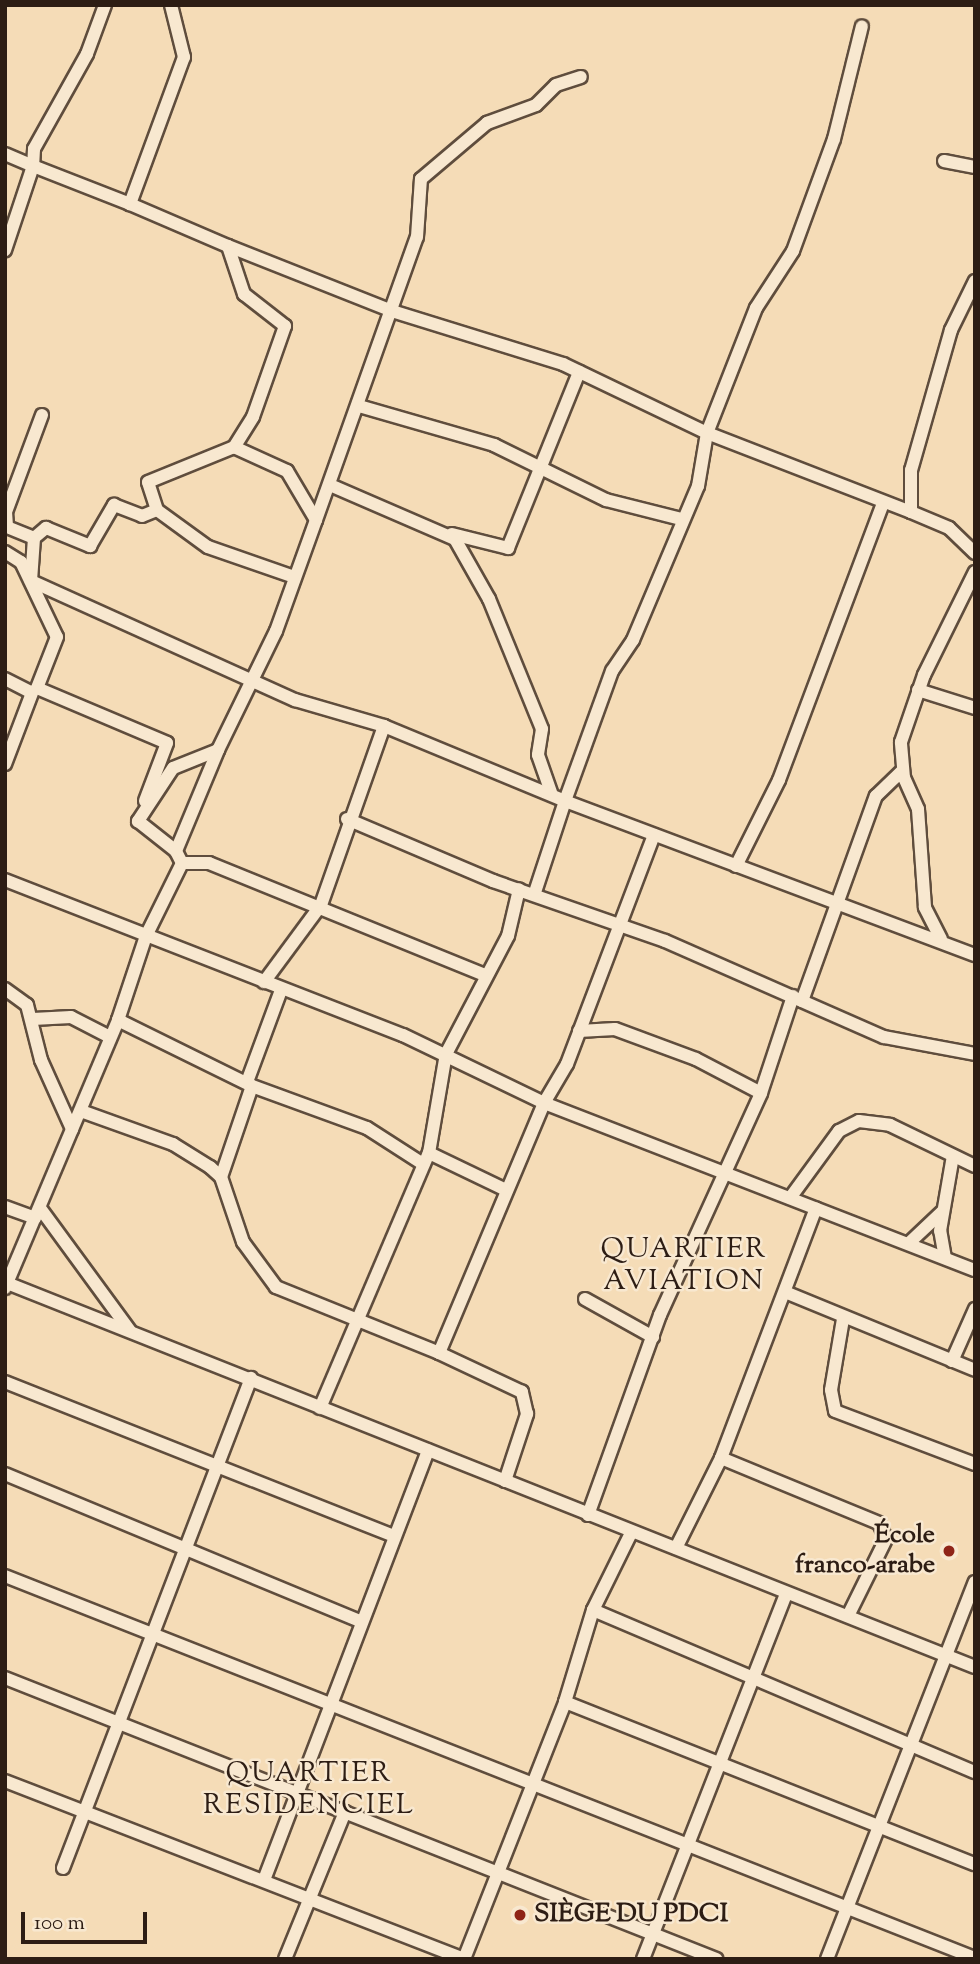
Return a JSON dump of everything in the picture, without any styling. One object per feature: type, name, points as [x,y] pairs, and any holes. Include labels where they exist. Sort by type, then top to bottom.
[{"type":"street","points":[[5,250],[33,166],[34,149],[87,54],[106,5]]},
{"type":"street","points":[[130,204],[184,57],[171,5]]},
{"type":"street","points":[[535,892],[612,671],[660,580],[681,519],[698,486],[707,433],[756,308],[793,251],[834,139],[862,26]]},
{"type":"street","points":[[176,850],[250,676],[276,631],[359,406],[417,237],[421,179],[487,123],[536,105],[556,85],[581,77]]},
{"type":"street","points":[[5,154],[392,311],[579,372],[707,433],[949,528],[975,553]]},
{"type":"street","points":[[944,161],[975,167]]},
{"type":"street","points":[[228,246],[244,294],[285,326],[268,358],[253,417],[234,447],[148,482],[157,510],[208,547],[294,577]]},
{"type":"street","points":[[911,512],[911,470],[951,330],[975,281]]},
{"type":"street","points":[[330,485],[442,530],[508,548],[538,465],[579,372]]},
{"type":"street","points":[[359,406],[494,444],[606,500],[681,519]]},
{"type":"street","points":[[34,538],[7,527],[6,512],[42,415]]},
{"type":"street","points":[[234,447],[287,471],[316,520]]},
{"type":"street","points":[[736,866],[779,780],[883,503]]},
{"type":"street","points":[[31,581],[34,538],[46,528],[90,546],[114,505],[142,516],[157,510]]},
{"type":"street","points":[[442,530],[455,539],[489,599],[542,729],[538,755],[552,796]]},
{"type":"street","points":[[5,552],[22,562],[57,637],[37,688],[167,743],[138,821]]},
{"type":"street","points":[[942,940],[929,925],[927,876],[918,866],[918,810],[902,771],[901,742],[918,690],[975,572]]},
{"type":"street","points":[[31,581],[250,676],[295,700],[384,726],[552,796],[942,940],[975,955]]},
{"type":"street","points":[[5,679],[32,693],[5,764]]},
{"type":"street","points":[[918,690],[975,708]]},
{"type":"street","points":[[264,982],[321,905],[348,819],[371,777],[384,726]]},
{"type":"street","points":[[138,821],[173,768],[218,750]]},
{"type":"street","points":[[588,1515],[653,1337],[761,1093],[838,902],[876,796],[902,771]]},
{"type":"street","points":[[348,819],[519,890],[535,892],[619,924],[884,1037],[975,1054]]},
{"type":"street","points":[[138,821],[176,850],[182,863]]},
{"type":"street","points":[[439,1353],[458,1320],[506,1190],[579,1031],[654,835]]},
{"type":"street","points":[[182,863],[209,863],[321,905],[485,975]]},
{"type":"street","points":[[182,863],[146,936],[118,1020],[6,1286],[251,1378],[631,1533],[676,1548],[975,1667]]},
{"type":"street","points":[[5,880],[446,1054],[544,1103],[910,1242],[975,1270]]},
{"type":"street","points":[[320,1408],[426,1159],[446,1054],[485,975],[508,936],[519,890]]},
{"type":"street","points":[[5,989],[33,1019],[41,1060],[72,1129]]},
{"type":"street","points":[[281,990],[221,1177],[243,1242],[276,1287],[357,1323],[439,1353],[522,1392],[527,1414],[505,1481]]},
{"type":"street","points":[[33,1019],[71,1017],[110,1037]]},
{"type":"street","points":[[118,1020],[249,1084],[367,1128],[426,1159],[506,1190]]},
{"type":"street","points":[[579,1031],[615,1029],[696,1059],[761,1093]]},
{"type":"street","points":[[81,1111],[173,1143],[221,1177]]},
{"type":"street","points":[[790,1198],[839,1131],[859,1121],[890,1125],[975,1166]]},
{"type":"street","points":[[945,1258],[943,1211],[953,1156]]},
{"type":"street","points":[[5,1207],[37,1213],[130,1331]]},
{"type":"street","points":[[676,1548],[720,1458],[817,1208]]},
{"type":"street","points":[[910,1242],[943,1211]]},
{"type":"street","points":[[785,1292],[843,1320],[975,1370]]},
{"type":"street","points":[[585,1299],[653,1337]]},
{"type":"street","points":[[952,1361],[975,1309]]},
{"type":"street","points":[[843,1320],[831,1390],[835,1411],[975,1464]]},
{"type":"street","points":[[63,1868],[81,1811],[153,1633],[182,1546],[251,1378]]},
{"type":"street","points":[[5,1382],[132,1430],[162,1448],[217,1462],[393,1536]]},
{"type":"street","points":[[264,1880],[293,1792],[428,1450]]},
{"type":"street","points":[[720,1458],[872,1518],[885,1531],[848,1616]]},
{"type":"street","points":[[5,1474],[360,1621]]},
{"type":"street","points":[[5,1781],[310,1897],[464,1959],[565,1702],[593,1610],[631,1533]]},
{"type":"street","points":[[5,1576],[975,1958]]},
{"type":"street","points":[[827,1959],[975,1582]]},
{"type":"street","points":[[643,1959],[720,1763],[750,1676],[786,1594]]},
{"type":"street","points":[[593,1610],[975,1772]]},
{"type":"street","points":[[5,1678],[499,1870],[716,1959]]},
{"type":"street","points":[[565,1702],[975,1864]]},
{"type":"street","points":[[285,1959],[345,1812]]},
{"type":"place","name":"École franco-arabe","points":[[949,1551]]},
{"type":"place","name":"SIÈGE DU PDCI","points":[[520,1915]]},
{"type":"district","name":"QUARTIER AVIATION","points":[[684,1266]]},
{"type":"district","name":"QUARTIER RESIDENCIEL","points":[[309,1790]]}]
